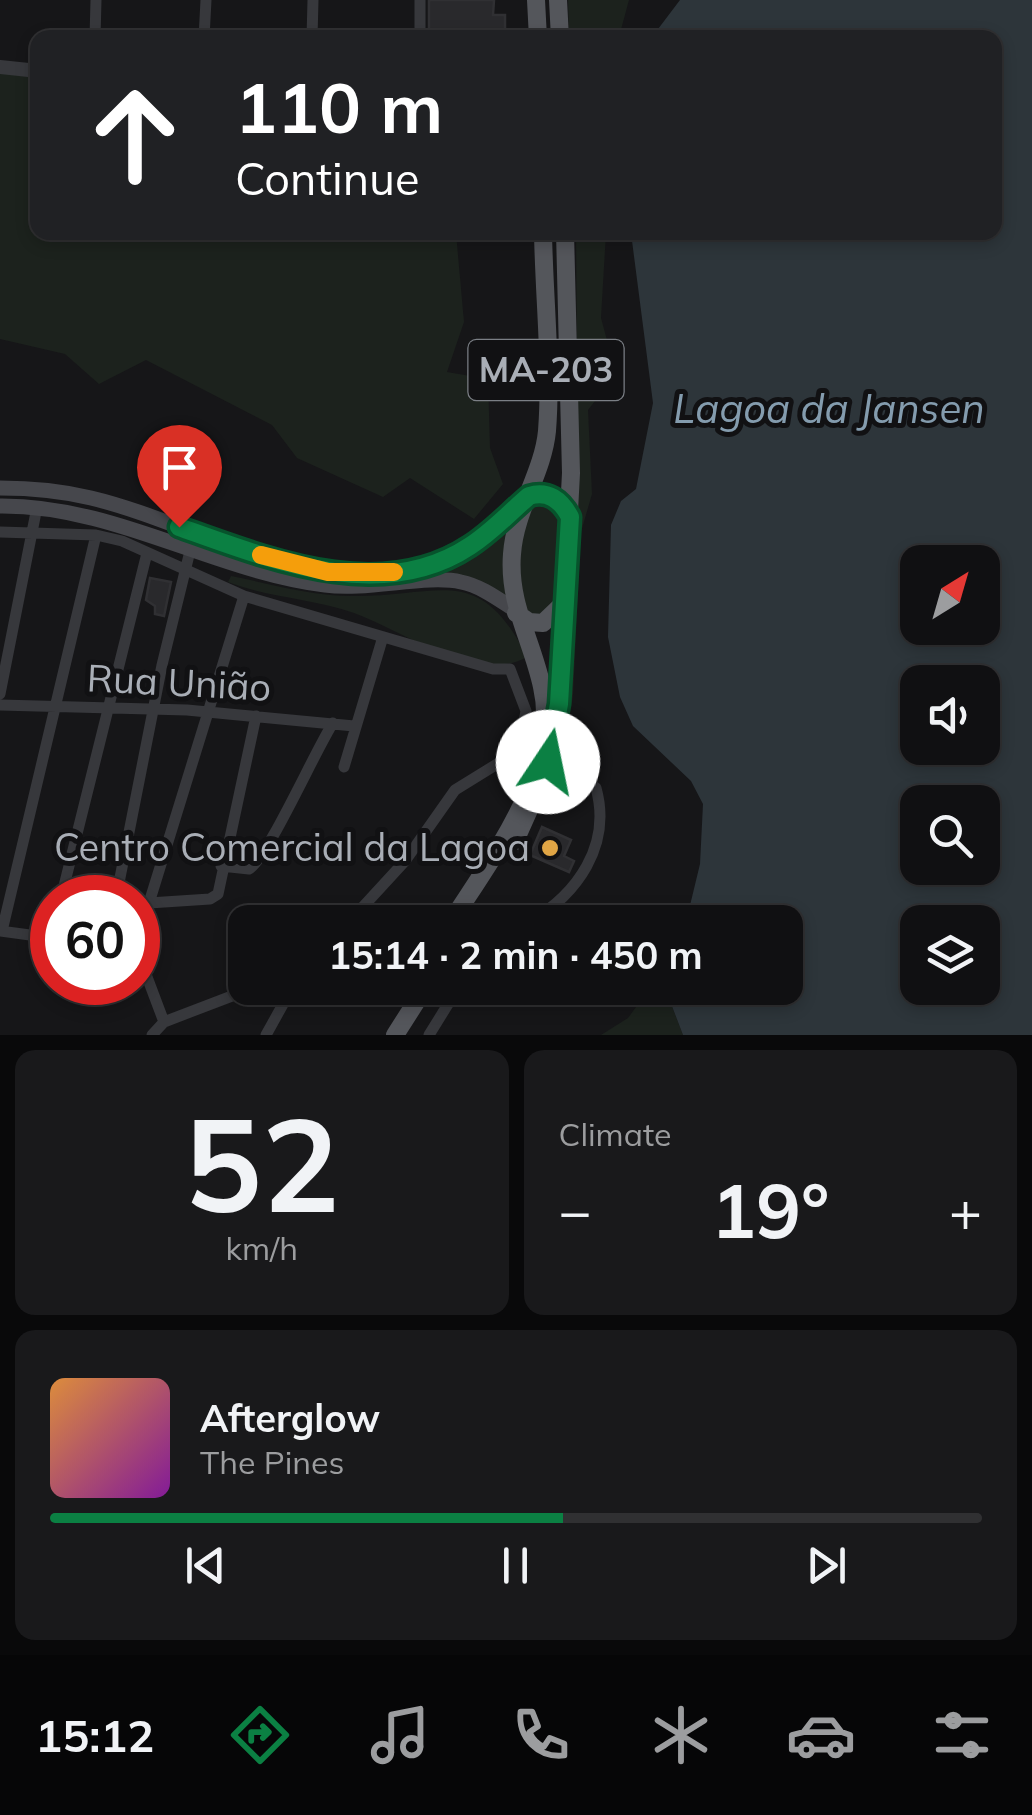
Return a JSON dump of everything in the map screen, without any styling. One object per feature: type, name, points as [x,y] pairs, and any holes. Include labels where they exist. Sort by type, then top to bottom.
[{"type":"main road","points":[[536,0],[538,30]]},
{"type":"main road","points":[[558,0],[560,30]]},
{"type":"main road","name":"MA-203","points":[[516,612],[512,556],[521,504],[546,433],[543,240]]},
{"type":"main road","name":"MA-203","points":[[561,240],[559,297],[567,317],[570,517],[566,601]]},
{"type":"main road","points":[[0,488],[90,498],[272,574],[328,586],[459,581],[528,622],[543,623],[555,616],[566,601]]},
{"type":"main road","points":[[0,506],[37,507],[109,521],[191,548],[209,546],[341,573],[388,573],[452,557],[532,494],[546,494],[570,517]]},
{"type":"main road","points":[[475,905],[526,822],[548,762],[559,704],[566,601]]},
{"type":"main road","points":[[461,905],[510,826],[543,734],[541,682],[516,612]]},
{"type":"main road","points":[[381,1035],[400,1005]]},
{"type":"main road","points":[[395,1035],[414,1005]]},
{"type":"street","points":[[95,30],[96,0]]},
{"type":"street","points":[[204,30],[206,0]]},
{"type":"street","points":[[312,30],[313,0]]},
{"type":"street","points":[[420,0],[420,30]]},
{"type":"street","points":[[0,67],[30,70]]},
{"type":"street","points":[[0,694],[6,637],[37,507]]},
{"type":"street","points":[[0,532],[96,535],[244,596],[382,640],[510,670],[526,711],[522,746],[514,756],[455,790],[405,861],[365,905]]},
{"type":"street","points":[[30,934],[1,931],[96,535]]},
{"type":"street","points":[[121,875],[191,548]]},
{"type":"street","points":[[67,875],[147,553]]},
{"type":"street","points":[[159,875],[244,596]]},
{"type":"street","points":[[344,767],[382,640]]},
{"type":"street","name":"Rua União","points":[[0,705],[211,711],[354,726]]},
{"type":"street","points":[[160,902],[205,900],[218,894],[256,716]]},
{"type":"street","points":[[221,866],[239,869],[257,865],[333,723]]},
{"type":"street","points":[[548,762],[576,773],[596,788],[598,835],[586,871],[572,890],[552,905]]},
{"type":"street","points":[[152,1035],[164,1022],[228,998]]},
{"type":"street","points":[[158,1005],[164,1022]]},
{"type":"street","points":[[266,1035],[283,1005]]},
{"type":"street","points":[[429,1035],[448,1005]]},
{"type":"shaded area","points":[[568,0],[629,0],[621,30],[569,30]]},
{"type":"shaded area","points":[[0,73],[30,76],[30,240],[457,240],[464,322],[447,372],[488,379],[490,448],[503,484],[474,519],[410,478],[383,497],[297,458],[272,425],[146,360],[99,384],[65,354],[0,339]]},
{"type":"shaded area","points":[[576,240],[606,240],[601,318],[614,366],[613,378],[588,410],[592,494],[581,532],[573,695],[564,755],[568,764],[558,757],[556,750],[578,483]]},
{"type":"shaded area","points":[[538,504],[549,504],[562,522],[555,605],[548,614],[530,614],[520,591],[520,551],[527,511]]},
{"type":"shaded area","points":[[511,523],[508,599],[433,575],[437,567]]},
{"type":"shaded area","points":[[231,576],[337,595],[433,590],[474,596],[492,607],[527,657],[508,664],[463,660],[354,613],[244,587],[228,582]]},
{"type":"shaded area","points":[[638,1005],[672,1005],[683,1035],[601,1035],[628,1018]]},
{"type":"water","name":"Lagoa da Jansen","points":[[680,0],[1032,0],[1032,1035],[683,1035],[672,1005],[803,1005],[803,905],[690,905],[700,864],[703,804],[691,781],[633,726],[620,697],[608,637],[611,525],[621,501],[636,489],[653,403],[632,240],[1002,240],[1002,30],[657,30]]},
{"type":"building","points":[[429,0],[494,0],[493,15],[505,15],[505,30],[429,30]]},
{"type":"building","points":[[150,578],[171,582],[164,616],[155,614],[155,606],[146,600]]},
{"type":"building","name":"Centro Comercial da Lagoa","points":[[542,827],[571,840],[564,856],[574,861],[569,872],[530,855]]},
{"type":"slow traffic","points":[[261,555],[328,572],[394,572]]},
{"type":"place","name":"Centro Comercial da Lagoa","points":[[550,848]]},
{"type":"route","points":[[179,527],[295,566],[328,572],[388,573],[452,557],[471,546],[525,498],[541,493],[552,496],[570,517],[559,704],[548,762]]}]
